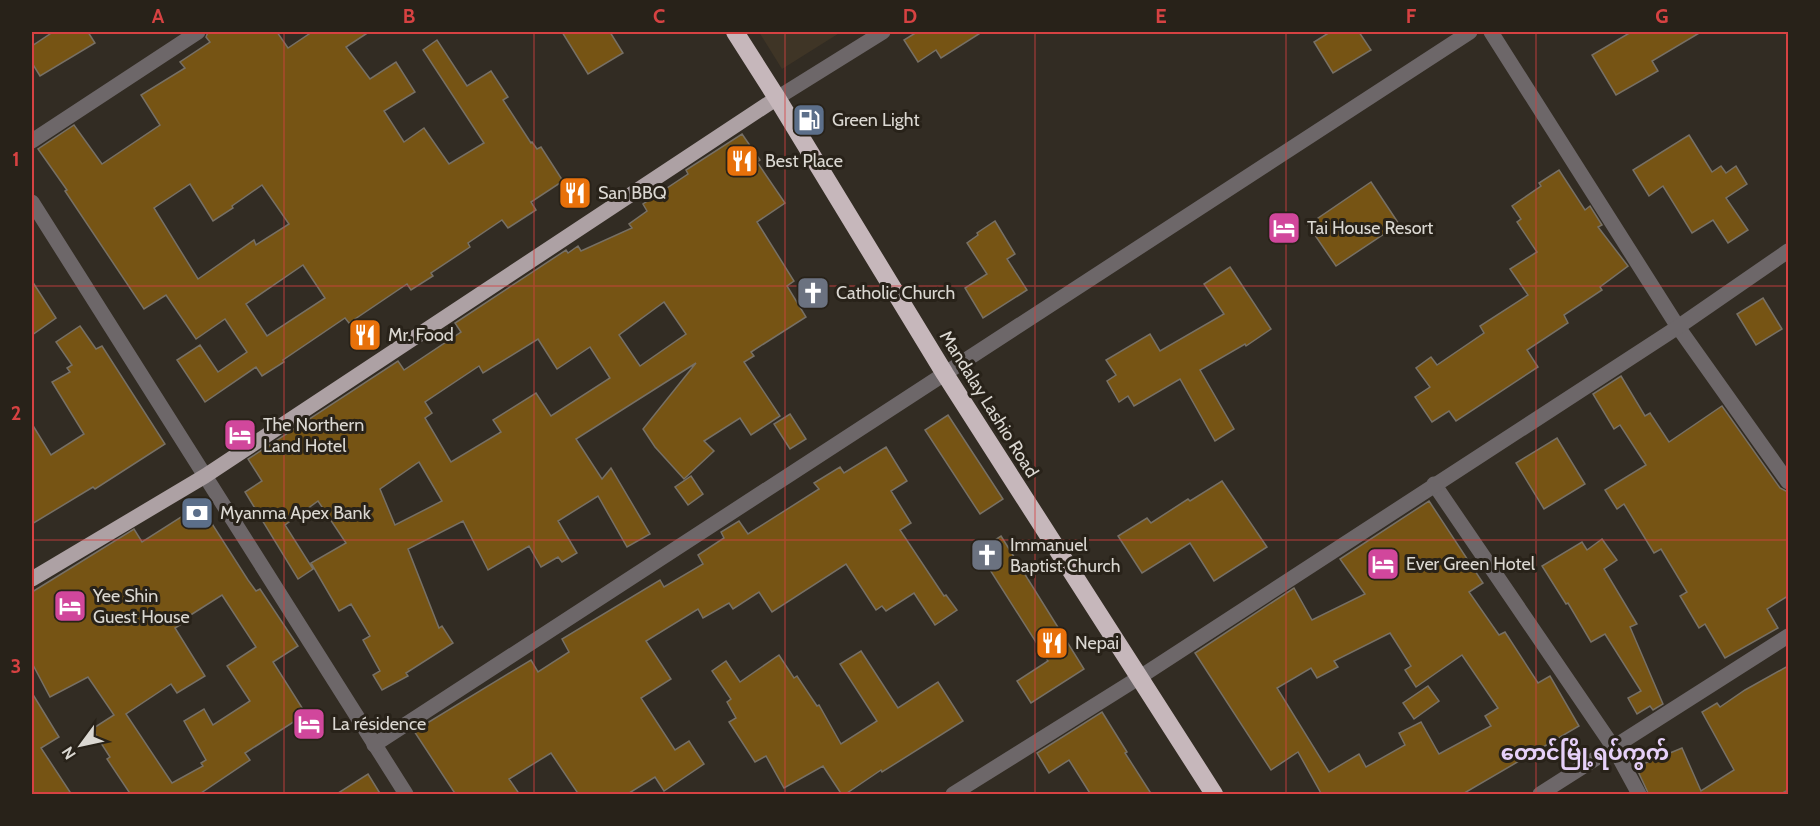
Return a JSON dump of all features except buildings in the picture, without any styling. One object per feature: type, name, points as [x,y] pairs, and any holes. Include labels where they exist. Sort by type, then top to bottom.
[{"type":"highway","name":"Mandalay Lashio Road","points":[[735,32],[945,374],[1214,795]]},
{"type":"main road","points":[[32,577],[205,476],[777,98]]},
{"type":"street","points":[[32,141],[198,32]]},
{"type":"street","points":[[777,98],[884,32]]},
{"type":"street","points":[[374,745],[1470,32]]},
{"type":"street","points":[[1491,32],[1678,327],[1788,482]]},
{"type":"street","points":[[32,202],[406,795]]},
{"type":"street","points":[[953,795],[1140,677],[1678,327],[1788,251]]},
{"type":"street","points":[[1434,484],[1614,748],[1639,795]]},
{"type":"street","points":[[1540,795],[1788,636]]},
{"type":"shaded area","points":[[759,32],[841,32],[782,69]]},
{"type":"place","name":"Green Light","points":[[809,120]]},
{"type":"place","name":"Best Place","points":[[742,161]]},
{"type":"place","name":"San BBQ","points":[[575,193]]},
{"type":"place","name":"Tai House Resort","points":[[1284,228]]},
{"type":"place","name":"Catholic Church","points":[[813,293]]},
{"type":"place","name":"Mr. Food","points":[[365,335]]},
{"type":"place","name":"The Northern Land Hotel","points":[[240,435]]},
{"type":"place","name":"Myanma Apex Bank","points":[[197,513]]},
{"type":"place","name":"Immanuel Baptist Church","points":[[987,555]]},
{"type":"place","name":"Ever Green Hotel","points":[[1383,564]]},
{"type":"place","name":"Yee Shin Guest House","points":[[70,606]]},
{"type":"place","name":"Nepai","points":[[1052,643]]},
{"type":"place","name":"La résidence","points":[[309,724]]},
{"type":"district","name":"တောင်မြို့ရပ်ကွက်","points":[[1585,753]]}]
